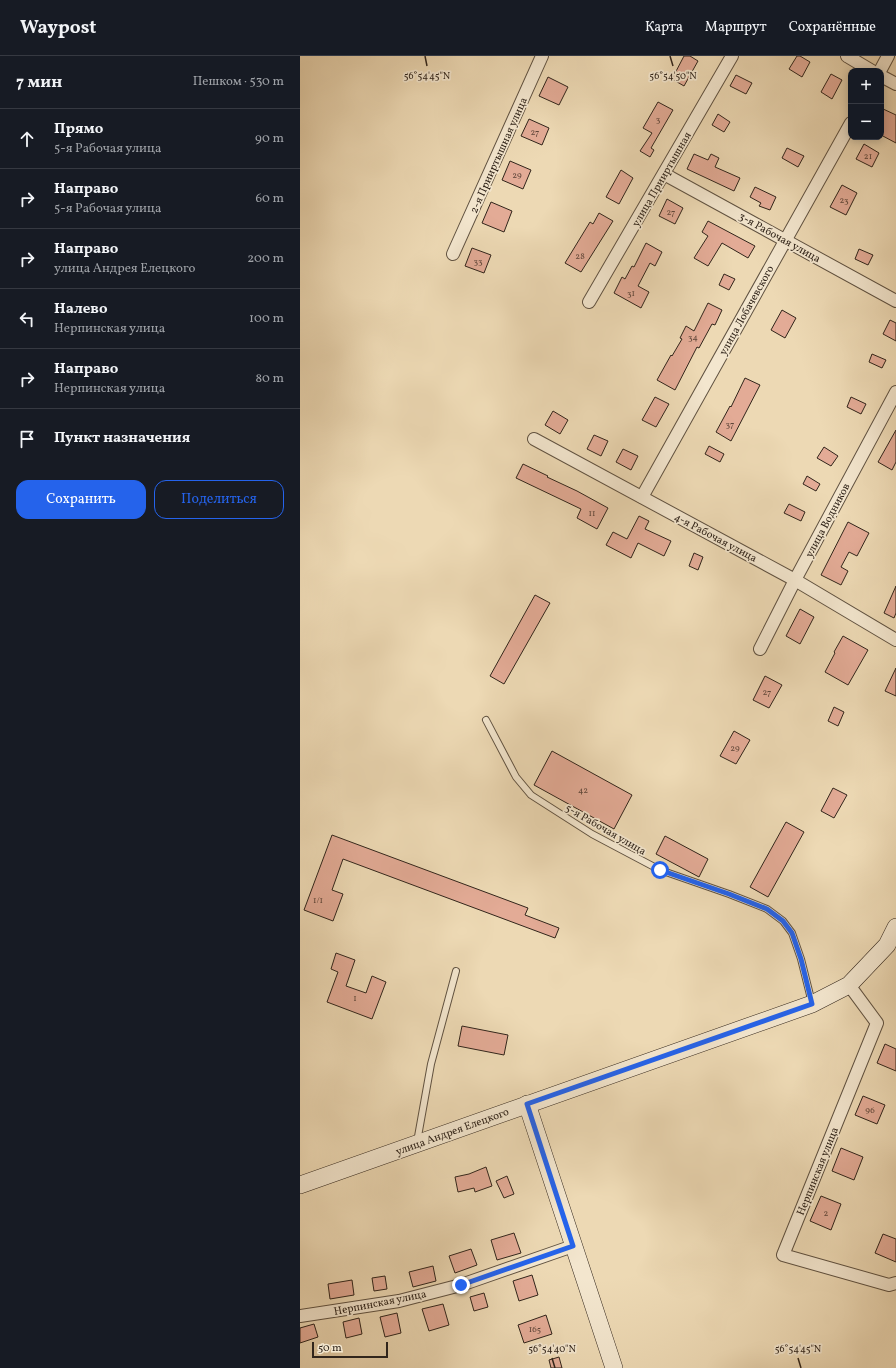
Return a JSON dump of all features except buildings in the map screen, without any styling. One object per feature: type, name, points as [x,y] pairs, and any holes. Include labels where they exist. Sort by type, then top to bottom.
[{"type":"main road","name":"улица Андрея Елецкого","points":[[300,1185],[812,1004],[849,985],[887,945],[896,927]]},
{"type":"main road","points":[[527,1104],[614,1368]]},
{"type":"street","name":"2-я Прииртышная улица","points":[[453,254],[542,56]]},
{"type":"street","name":"улица Прииртышная","points":[[590,302],[732,56]]},
{"type":"street","points":[[847,56],[867,68]]},
{"type":"street","points":[[882,68],[888,56]]},
{"type":"street","points":[[884,78],[896,84]]},
{"type":"street","name":"улица Лобачевского","points":[[642,497],[848,128]]},
{"type":"street","name":"3-я Рабочая улица","points":[[664,174],[896,301]]},
{"type":"street","name":"улица Водников","points":[[760,649],[795,580],[896,392]]},
{"type":"street","name":"4-я Рабочая улица","points":[[534,439],[795,580],[896,640]]},
{"type":"street","name":"Нерпинская улица","points":[[849,985],[877,1023],[783,1255],[889,1285],[896,1283]]},
{"type":"street","name":"Нерпинская улица","points":[[300,1316],[399,1301],[454,1287],[573,1246]]},
{"type":"lane","name":"5-я Рабочая улица","points":[[486,720],[516,777],[531,795],[592,834],[660,870],[767,909],[783,921],[792,933],[801,959],[812,1004]]},
{"type":"lane","points":[[416,1144],[431,1064],[456,971]]},
{"type":"route","points":[[461,1285],[573,1246],[527,1104],[812,1004],[801,959],[792,933],[783,921],[767,909],[660,870]]}]
